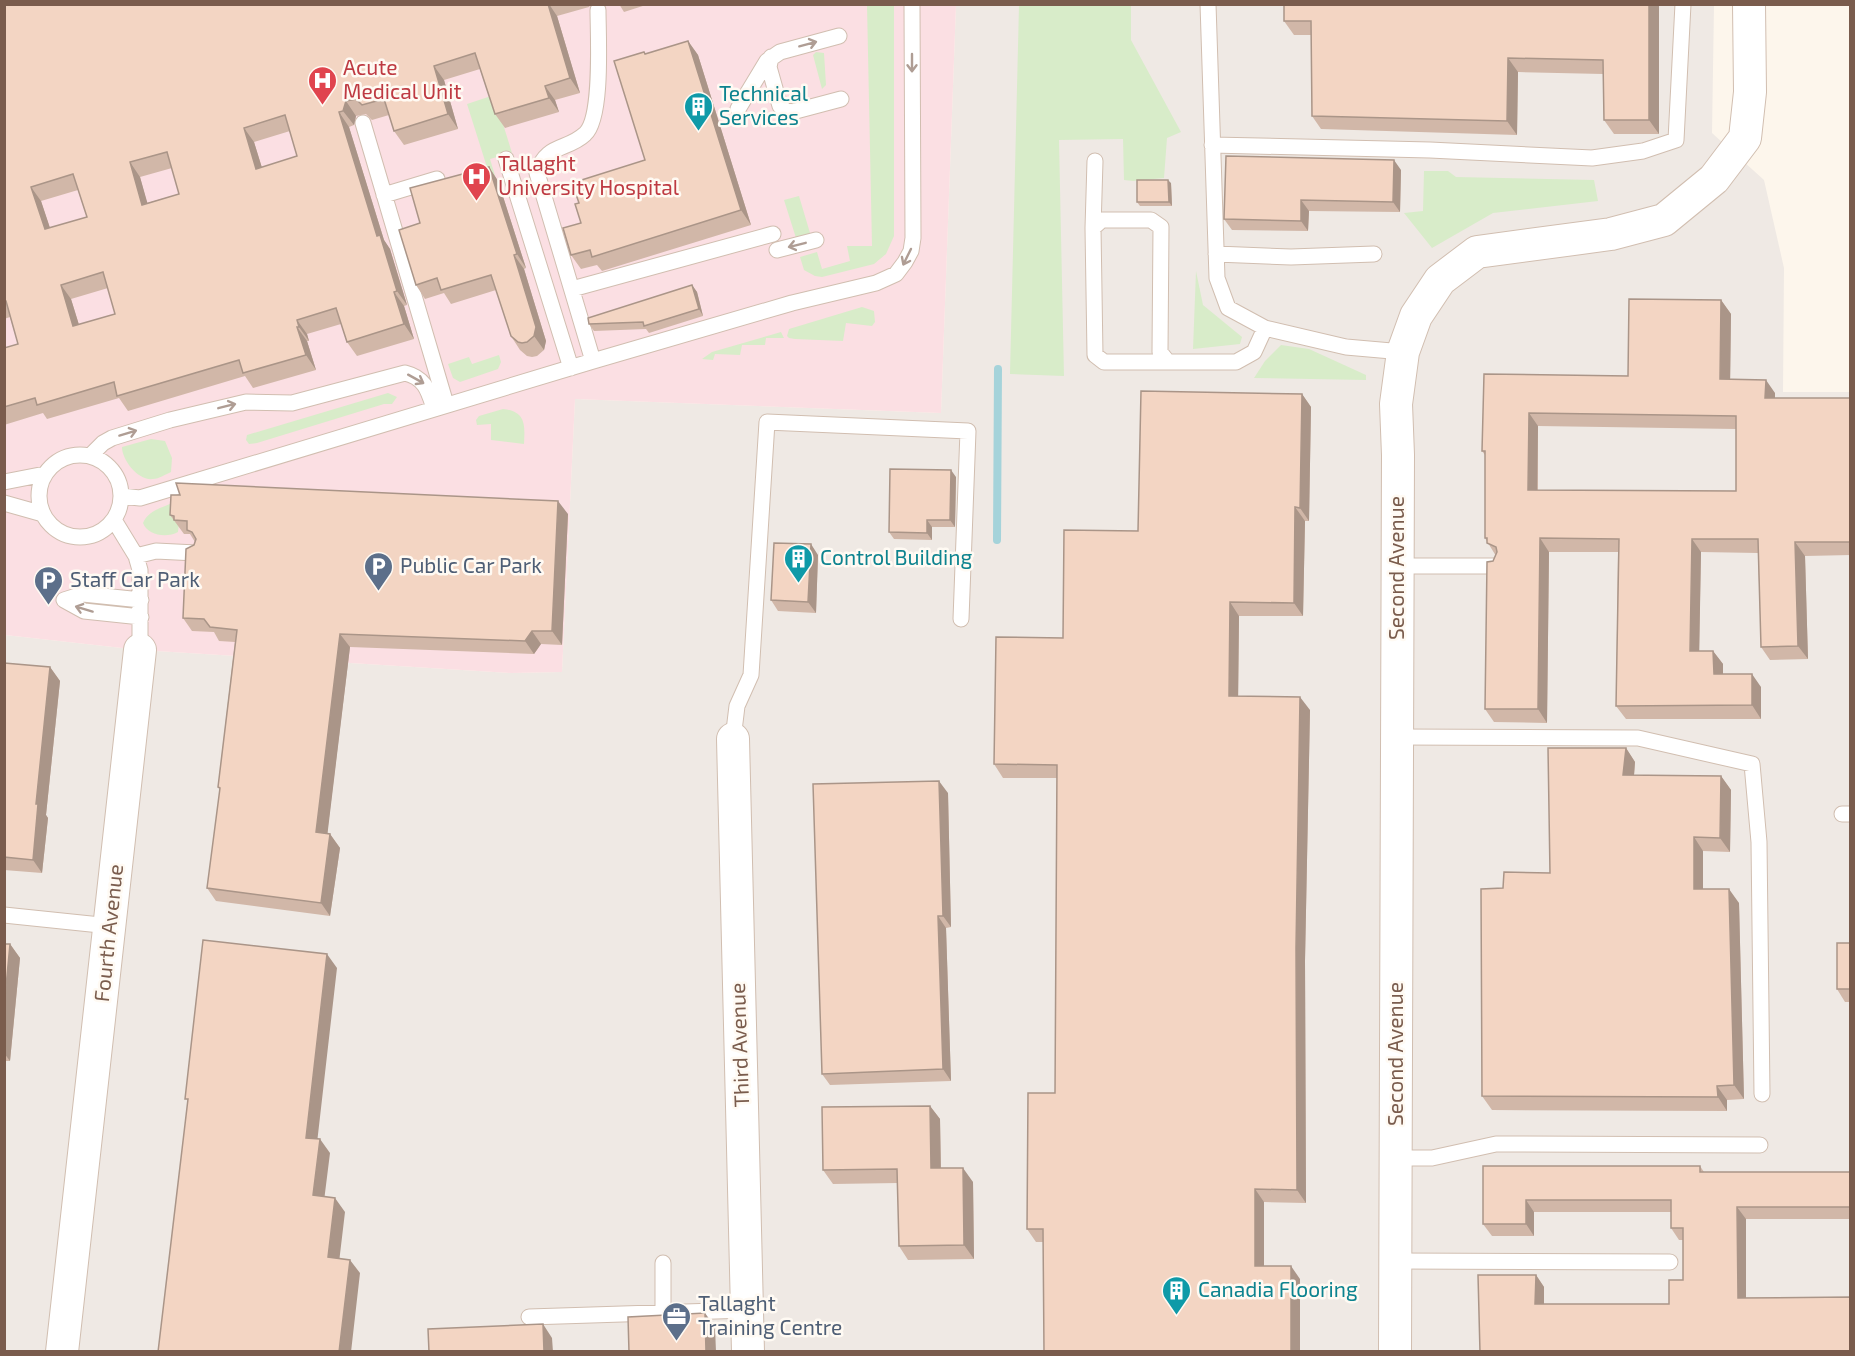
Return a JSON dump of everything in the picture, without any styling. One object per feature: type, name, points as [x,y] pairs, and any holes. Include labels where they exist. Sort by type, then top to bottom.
[{"type":"street","name":"Second Avenue","points":[[1395,1352],[1396,404],[1403,352],[1416,316],[1440,280],[1477,252],[1611,234],[1664,220],[1714,179],[1745,138],[1750,92],[1749,4]]},
{"type":"street","name":"Fourth Avenue","points":[[62,1352],[140,650]]},
{"type":"street","name":"Third Avenue","points":[[733,739],[748,1352]]},
{"type":"lane","points":[[121,496],[140,498],[440,406],[887,279],[896,274],[911,251],[913,238],[912,4]]},
{"type":"lane","points":[[1208,4],[1217,278],[1228,308],[1266,328],[1346,347],[1403,352]]},
{"type":"lane","points":[[1212,145],[1430,150],[1592,158],[1642,151],[1676,140],[1683,4]]},
{"type":"lane","points":[[593,361],[537,173],[540,160],[584,135],[589,129],[598,89],[598,10]]},
{"type":"lane","points":[[738,109],[771,57],[780,52],[839,36]]},
{"type":"lane","points":[[771,57],[769,67],[780,106],[785,110],[792,112],[841,99]]},
{"type":"lane","points":[[363,123],[440,406]]},
{"type":"lane","points":[[506,159],[571,368]]},
{"type":"lane","points":[[1095,161],[1093,228],[1095,355],[1104,362],[1236,362],[1254,352],[1266,328]]},
{"type":"lane","points":[[384,195],[437,179]]},
{"type":"lane","points":[[1093,228],[1102,220],[1151,220],[1161,227],[1160,352],[1168,362]]},
{"type":"lane","points":[[572,290],[773,234]]},
{"type":"lane","points":[[777,250],[816,240]]},
{"type":"lane","points":[[1216,254],[1291,257],[1374,254]]},
{"type":"lane","points":[[90,456],[103,443],[112,438],[170,420],[246,402],[292,403],[405,373],[422,380],[440,406]]},
{"type":"lane","points":[[733,739],[737,706],[752,675],[767,422],[968,431],[961,619]]},
{"type":"lane","points":[[78,454],[102,461],[112,469],[119,480],[120,507],[114,520],[103,530],[91,536],[76,537],[63,534],[51,526],[43,514],[39,500],[40,486],[45,474],[65,457],[78,454]]},
{"type":"lane","points":[[4,482],[45,474]]},
{"type":"lane","points":[[4,503],[43,514]]},
{"type":"lane","name":"Fourth Avenue","points":[[114,520],[136,556],[140,570],[140,650]]},
{"type":"lane","points":[[136,556],[156,551],[196,553]]},
{"type":"lane","points":[[1397,566],[1497,567]]},
{"type":"lane","points":[[141,600],[83,594],[64,600],[84,610],[141,617]]},
{"type":"lane","points":[[1397,737],[1638,738],[1752,764],[1759,842],[1761,1094]]},
{"type":"lane","points":[[4,915],[110,926]]},
{"type":"lane","points":[[1396,1158],[1432,1158],[1496,1144],[1760,1144]]},
{"type":"lane","points":[[1396,1261],[1670,1262]]},
{"type":"lane","points":[[663,1263],[663,1313]]},
{"type":"lane","points":[[529,1317],[747,1310]]},
{"type":"shaded area","name":"Tallaght University Hospital","points":[[5,5],[956,5],[941,413],[575,399],[562,672],[511,673],[140,650],[5,635]]},
{"type":"shaded area","points":[[956,5],[1714,5],[1712,133],[1764,180],[1784,268],[1783,392],[1850,392],[1850,1351],[5,1352],[5,635],[140,650],[511,673],[562,672],[575,399],[941,413]]},
{"type":"green space","points":[[867,5],[894,5],[894,236],[886,254],[874,264],[822,277],[815,276],[804,270],[800,257],[817,252],[822,269],[850,261],[847,246],[872,246]]},
{"type":"green space","points":[[1019,5],[1131,5],[1131,40],[1181,132],[1167,138],[1164,178],[1133,181],[1124,180],[1123,139],[1059,140],[1064,376],[1010,374]]},
{"type":"green space","points":[[816,52],[824,53],[826,85],[822,89],[813,55]]},
{"type":"green space","points":[[494,95],[512,153],[490,159],[496,179],[491,180],[467,104]]},
{"type":"green space","points":[[1424,171],[1448,171],[1456,177],[1594,180],[1598,201],[1493,213],[1432,248],[1404,213],[1423,211]]},
{"type":"green space","points":[[799,196],[810,233],[796,238],[784,200]]},
{"type":"green space","points":[[1196,271],[1203,305],[1242,337],[1240,344],[1193,349]]},
{"type":"green space","points":[[862,307],[874,311],[875,322],[872,326],[846,323],[843,341],[795,339],[787,336],[789,329]]},
{"type":"green space","points":[[781,332],[784,338],[766,338],[765,345],[742,345],[740,355],[715,354],[713,360],[702,359],[712,352]]},
{"type":"green space","points":[[1281,345],[1309,349],[1366,375],[1366,380],[1254,378],[1265,361]]},
{"type":"green space","points":[[499,355],[501,362],[498,369],[460,382],[453,378],[448,364],[469,357],[472,364]]},
{"type":"green space","points":[[388,393],[397,397],[392,404],[384,404],[257,443],[249,444],[246,440],[247,435]]},
{"type":"green space","points":[[503,409],[511,410],[520,416],[524,425],[524,444],[491,440],[491,424],[477,425],[476,420],[479,416]]},
{"type":"green space","points":[[151,439],[165,441],[172,458],[171,472],[147,479],[132,469],[125,458],[122,447]]},
{"type":"green space","points":[[172,503],[181,505],[178,532],[158,535],[149,531],[143,523],[145,519],[155,510]]},
{"type":"building","points":[[4,4],[548,4],[570,78],[545,86],[549,98],[495,114],[475,53],[434,66],[448,114],[394,131],[384,99],[362,105],[356,99],[346,101],[343,111],[339,112],[377,236],[380,235],[397,291],[394,292],[404,324],[347,342],[336,308],[297,320],[306,355],[243,373],[239,360],[117,396],[114,382],[37,405],[35,398],[4,407],[4,348],[18,344],[6,301],[4,301]],"holes":[[[285,115],[297,156],[256,169],[244,128]],[[167,152],[179,194],[142,205],[130,162]],[[73,174],[87,217],[45,229],[31,187]],[[103,272],[115,314],[73,326],[61,285]]]},
{"type":"building","points":[[1284,4],[1649,4],[1649,120],[1604,120],[1603,60],[1508,58],[1507,121],[1312,116],[1311,21],[1284,21]]},
{"type":"building","points":[[688,41],[741,210],[592,257],[590,250],[571,255],[563,228],[581,223],[575,204],[579,203],[572,183],[645,160],[614,61]]},
{"type":"building","points":[[1226,156],[1394,160],[1393,202],[1301,200],[1301,221],[1224,219]]},
{"type":"building","points":[[489,167],[517,254],[514,255],[536,327],[534,336],[527,342],[518,342],[511,336],[491,275],[441,290],[437,278],[416,285],[399,230],[420,223],[410,188]]},
{"type":"building","points":[[1137,180],[1168,180],[1169,202],[1137,202]]},
{"type":"building","points":[[692,285],[699,309],[644,326],[643,322],[589,324],[588,318]]},
{"type":"building","points":[[1629,299],[1721,300],[1720,379],[1766,380],[1765,398],[1851,398],[1851,542],[1795,542],[1798,646],[1761,647],[1758,539],[1692,539],[1690,651],[1713,651],[1714,674],[1752,674],[1752,705],[1616,706],[1619,539],[1540,538],[1538,709],[1485,709],[1487,562],[1493,561],[1497,552],[1496,547],[1487,543],[1487,538],[1485,538],[1485,451],[1482,451],[1484,374],[1628,376]],"holes":[[[1529,413],[1736,416],[1736,491],[1528,490]]]},
{"type":"building","points":[[1141,391],[1302,394],[1300,508],[1295,507],[1294,603],[1230,602],[1229,696],[1300,697],[1296,948],[1297,1190],[1255,1189],[1255,1266],[1291,1266],[1291,1352],[1044,1352],[1043,1229],[1027,1229],[1028,1093],[1055,1093],[1057,765],[994,764],[996,637],[1063,638],[1064,530],[1138,531]]},
{"type":"building","points":[[890,469],[951,470],[950,520],[927,520],[927,533],[889,532]]},
{"type":"building","points":[[176,483],[558,501],[552,631],[532,631],[525,641],[340,634],[316,832],[330,834],[321,903],[207,888],[237,630],[210,627],[204,619],[183,618],[186,549],[194,545],[196,539],[192,532],[187,530],[187,521],[174,520],[174,516],[170,515],[171,495],[180,495]]},
{"type":"building","name":"Control Building","points":[[774,543],[811,544],[808,602],[771,600]]},
{"type":"building","points":[[4,663],[50,667],[36,804],[38,804],[33,860],[4,857]]},
{"type":"building","points":[[1548,748],[1626,748],[1623,775],[1721,776],[1720,838],[1694,837],[1694,889],[1729,889],[1734,1085],[1717,1086],[1718,1097],[1482,1096],[1481,889],[1503,888],[1504,872],[1550,873]]},
{"type":"building","points":[[939,781],[943,916],[938,916],[943,1069],[822,1074],[813,784]]},
{"type":"building","points":[[203,940],[327,954],[306,1138],[320,1139],[313,1195],[335,1198],[328,1257],[350,1260],[339,1352],[158,1352],[188,1099],[185,1099]]},
{"type":"building","points":[[1837,943],[1851,943],[1851,989],[1837,989]]},
{"type":"building","points":[[4,944],[10,944],[4,1008]]},
{"type":"building","points":[[930,1106],[931,1168],[963,1168],[964,1245],[899,1246],[897,1169],[823,1170],[822,1107]]},
{"type":"building","points":[[1483,1166],[1700,1166],[1700,1172],[1850,1172],[1851,1170],[1851,1214],[1850,1207],[1737,1207],[1738,1298],[1851,1297],[1851,1352],[1480,1352],[1478,1275],[1536,1275],[1535,1304],[1669,1304],[1669,1280],[1683,1280],[1683,1228],[1671,1228],[1671,1200],[1526,1200],[1526,1224],[1483,1224]]},
{"type":"building","points":[[705,1313],[706,1352],[629,1352],[628,1317]]},
{"type":"building","points":[[543,1324],[544,1352],[429,1352],[428,1329]]},
{"type":"waterway","points":[[997,540],[998,369]]},
{"type":"place","name":"Acute Medical Unit","points":[[322,106]]},
{"type":"place","name":"Technical Services","points":[[698,132]]},
{"type":"place","name":"Tallaght University Hospital","points":[[477,202]]},
{"type":"place","name":"Control Building","points":[[799,584]]},
{"type":"place","name":"Public Car Park","points":[[379,592]]},
{"type":"place","name":"Staff Car Park","points":[[49,606]]},
{"type":"place","name":"Canadia Flooring","points":[[1177,1316]]},
{"type":"place","name":"Tallaght Training Centre","points":[[677,1342]]}]
